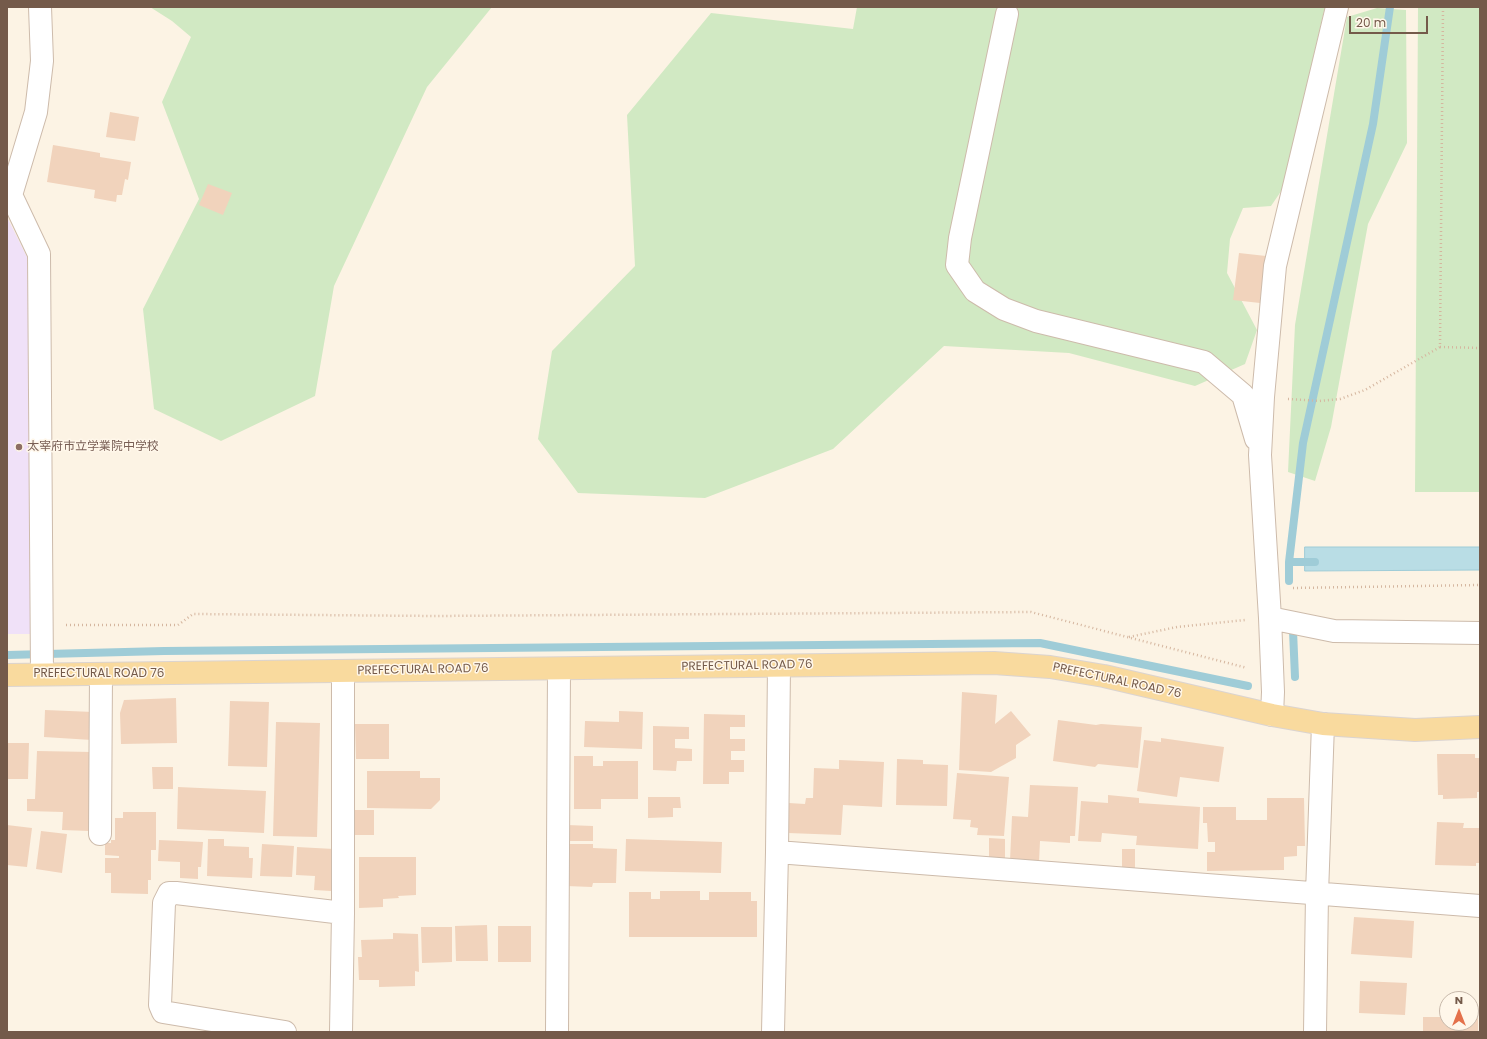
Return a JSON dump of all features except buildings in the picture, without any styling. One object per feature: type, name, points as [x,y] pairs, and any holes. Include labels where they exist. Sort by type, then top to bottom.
[{"type":"main road","name":"PREFECTURAL ROAD 76","points":[[7,674],[42,669],[101,674],[994,663],[1050,667],[1104,676],[1272,715],[1323,724],[1415,730],[1480,727]]},
{"type":"street","points":[[40,7],[42,61],[36,112],[9,195],[39,254],[42,669]]},
{"type":"street","points":[[1272,715],[1270,614],[1260,455],[1276,266],[1337,7]]},
{"type":"street","points":[[1007,14],[960,238],[957,265],[975,291],[1004,309],[1036,321],[1204,362],[1243,395],[1260,455]]},
{"type":"street","points":[[1270,614],[1334,631],[1480,633]]},
{"type":"street","points":[[772,1032],[777,852],[779,666]]},
{"type":"street","points":[[558,1032],[559,669]]},
{"type":"street","points":[[341,1032],[343,913],[343,671]]},
{"type":"street","points":[[100,834],[101,674]]},
{"type":"street","points":[[1315,1032],[1317,894],[1323,724]]},
{"type":"street","points":[[777,852],[1480,906]]},
{"type":"street","points":[[285,1032],[164,1012],[160,1004],[164,903],[169,893],[176,893],[343,913]]},
{"type":"path","points":[[1440,348],[1443,7]]},
{"type":"path","points":[[1301,400],[1319,401],[1340,399],[1365,390],[1440,348],[1480,348]]},
{"type":"path","points":[[1268,589],[1480,585]]},
{"type":"path","points":[[42,633],[178,625],[193,614],[443,616],[1031,612],[1228,663],[1272,676]]},
{"type":"path","points":[[1127,637],[1177,627],[1252,619],[1270,614]]},
{"type":"shaded area","name":"太宰府市立学業院中学校","points":[[7,217],[29,261],[32,634],[7,634]]},
{"type":"green space","points":[[150,7],[492,7],[427,87],[334,286],[315,396],[221,441],[154,409],[143,309],[199,199],[162,102],[191,37],[172,21]]},
{"type":"green space","points":[[857,7],[1325,7],[1298,122],[1286,184],[1271,206],[1243,208],[1230,239],[1227,273],[1257,330],[1245,364],[1195,386],[1069,353],[944,346],[833,449],[705,498],[578,493],[538,439],[552,351],[635,266],[627,115],[711,13],[853,29]]},
{"type":"green space","points":[[1418,7],[1480,7],[1480,492],[1415,492]]},
{"type":"green space","points":[[1377,8],[1406,10],[1407,143],[1368,224],[1331,427],[1315,481],[1288,472],[1295,325],[1347,17]]},
{"type":"water","points":[[1305,547],[1480,547],[1480,570],[1305,571]]},
{"type":"waterway","points":[[1289,562],[1303,443],[1373,124],[1390,7]]},
{"type":"waterway","points":[[1289,581],[1289,562],[1315,562]]},
{"type":"waterway","points":[[1293,631],[1295,677]]},
{"type":"waterway","points":[[7,655],[164,651],[1040,643],[1248,686]]},
{"type":"place","name":"太宰府市立学業院中学校","points":[[19,447]]}]
